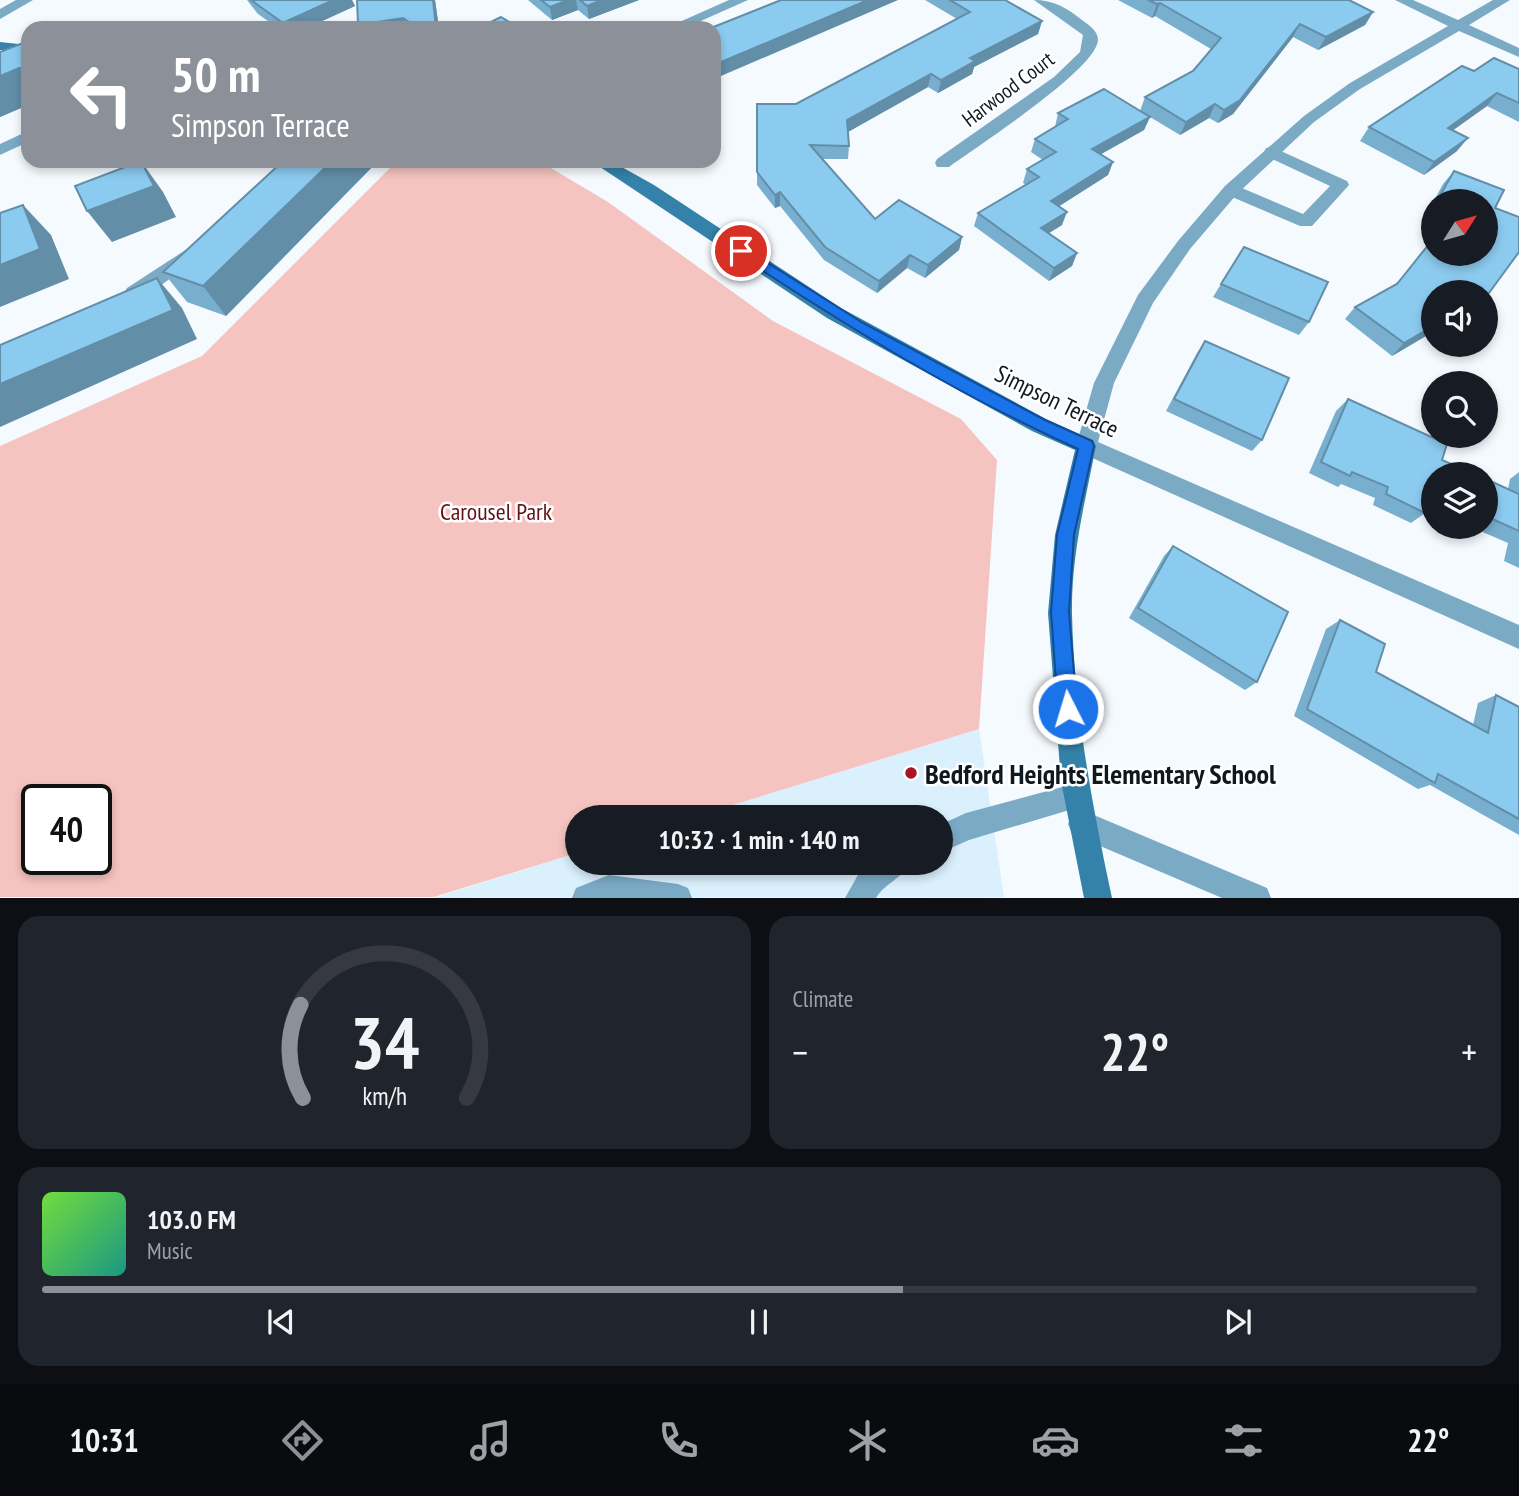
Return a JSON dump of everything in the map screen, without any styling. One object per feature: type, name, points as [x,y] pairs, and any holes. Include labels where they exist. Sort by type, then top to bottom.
[{"type":"street","points":[[0,15],[26,0]]},
{"type":"street","points":[[690,21],[741,0]]},
{"type":"street","name":"Harwood Court","points":[[943,163],[1059,80],[1087,54],[1091,42],[1090,34],[1078,23],[1041,0]]},
{"type":"street","points":[[1402,0],[1519,52]]},
{"type":"street","points":[[1098,898],[1077,796],[1060,612],[1066,535],[1086,446],[1104,383],[1145,300],[1184,245],[1231,190],[1309,119],[1355,86],[1503,0]]},
{"type":"street","points":[[0,46],[21,48]]},
{"type":"street","points":[[0,150],[21,140]]},
{"type":"street","points":[[1231,190],[1306,222],[1341,185],[1272,152]]},
{"type":"street","name":"Simpson Terrace","points":[[611,168],[648,189],[834,313],[1039,425],[1519,637]]},
{"type":"street","points":[[122,299],[158,278],[200,245]]},
{"type":"street","points":[[953,833],[1077,796]]},
{"type":"street","points":[[1082,824],[1257,898]]},
{"type":"street","points":[[859,898],[875,875]]},
{"type":"street","points":[[586,898],[609,889],[678,898]]},
{"type":"shaded area","name":"Bedford Heights Elementary School","points":[[979,729],[1004,897],[434,898],[565,857],[565,875],[953,875],[953,805],[733,805]]},
{"type":"green space","name":"Carousel Park","points":[[390,168],[551,168],[608,202],[773,321],[961,419],[997,460],[979,729],[733,805],[565,805],[565,857],[434,897],[0,897],[0,446],[202,356]]},
{"type":"building","points":[[251,0],[333,0],[287,21],[280,21]]},
{"type":"building","points":[[357,0],[433,0],[435,21],[408,21],[403,18],[358,21]]},
{"type":"building","points":[[541,0],[568,0],[550,7]]},
{"type":"building","points":[[580,0],[602,0],[587,6]]},
{"type":"building","points":[[781,0],[868,0],[721,62],[721,24]]},
{"type":"building","points":[[950,0],[1005,0],[1042,21],[970,58],[975,61],[941,80],[931,74],[847,120],[849,146],[810,145],[875,219],[899,200],[962,237],[928,265],[910,255],[879,281],[825,247],[780,192],[775,195],[757,172],[757,104],[796,104],[970,12]]},
{"type":"building","points":[[1148,0],[1349,0],[1373,12],[1326,37],[1300,24],[1240,100],[1224,110],[1215,104],[1186,122],[1145,97],[1193,71],[1221,38],[1160,3]]},
{"type":"building","points":[[21,44],[21,68],[0,76],[0,52]]},
{"type":"building","points":[[1494,58],[1519,69],[1519,103],[1497,93],[1448,128],[1468,138],[1434,162],[1369,127],[1462,66],[1474,71]]},
{"type":"building","points":[[1104,89],[1150,117],[1092,149],[1113,162],[1051,201],[1067,212],[1041,228],[1077,253],[1054,268],[978,213],[1039,177],[1027,169],[1056,152],[1035,139],[1068,119],[1058,113]]},
{"type":"building","points":[[123,168],[145,168],[154,186],[87,211],[75,186]]},
{"type":"building","points":[[275,168],[325,168],[203,286],[163,272]]},
{"type":"building","points":[[1454,171],[1504,190],[1498,202],[1498,189],[1444,189]]},
{"type":"building","points":[[23,205],[40,249],[0,265],[0,213]]},
{"type":"building","points":[[1498,209],[1519,217],[1519,252],[1498,281],[1421,280],[1421,333],[1404,343],[1355,307],[1397,284],[1421,254],[1421,266],[1498,266]]},
{"type":"building","points":[[1244,247],[1328,282],[1309,322],[1221,284]]},
{"type":"building","points":[[157,278],[173,310],[0,384],[0,345]]},
{"type":"building","points":[[1205,341],[1289,378],[1262,440],[1174,399]]},
{"type":"building","points":[[1348,399],[1421,432],[1421,448],[1446,448],[1442,460],[1447,462],[1421,462],[1421,511],[1386,494],[1388,487],[1352,472],[1350,476],[1321,462]]},
{"type":"building","points":[[1498,484],[1519,494],[1519,531],[1498,521]]},
{"type":"building","points":[[1173,546],[1288,612],[1257,682],[1138,608]]},
{"type":"building","points":[[1340,620],[1385,644],[1376,672],[1488,733],[1496,695],[1519,707],[1519,819],[1438,774],[1435,783],[1307,709]]},
{"type":"place","name":"Bedford Heights Elementary School","points":[[911,773]]},
{"type":"route","points":[[741,251],[834,313],[1039,425],[1086,446],[1066,535],[1060,612],[1068,709]]}]
